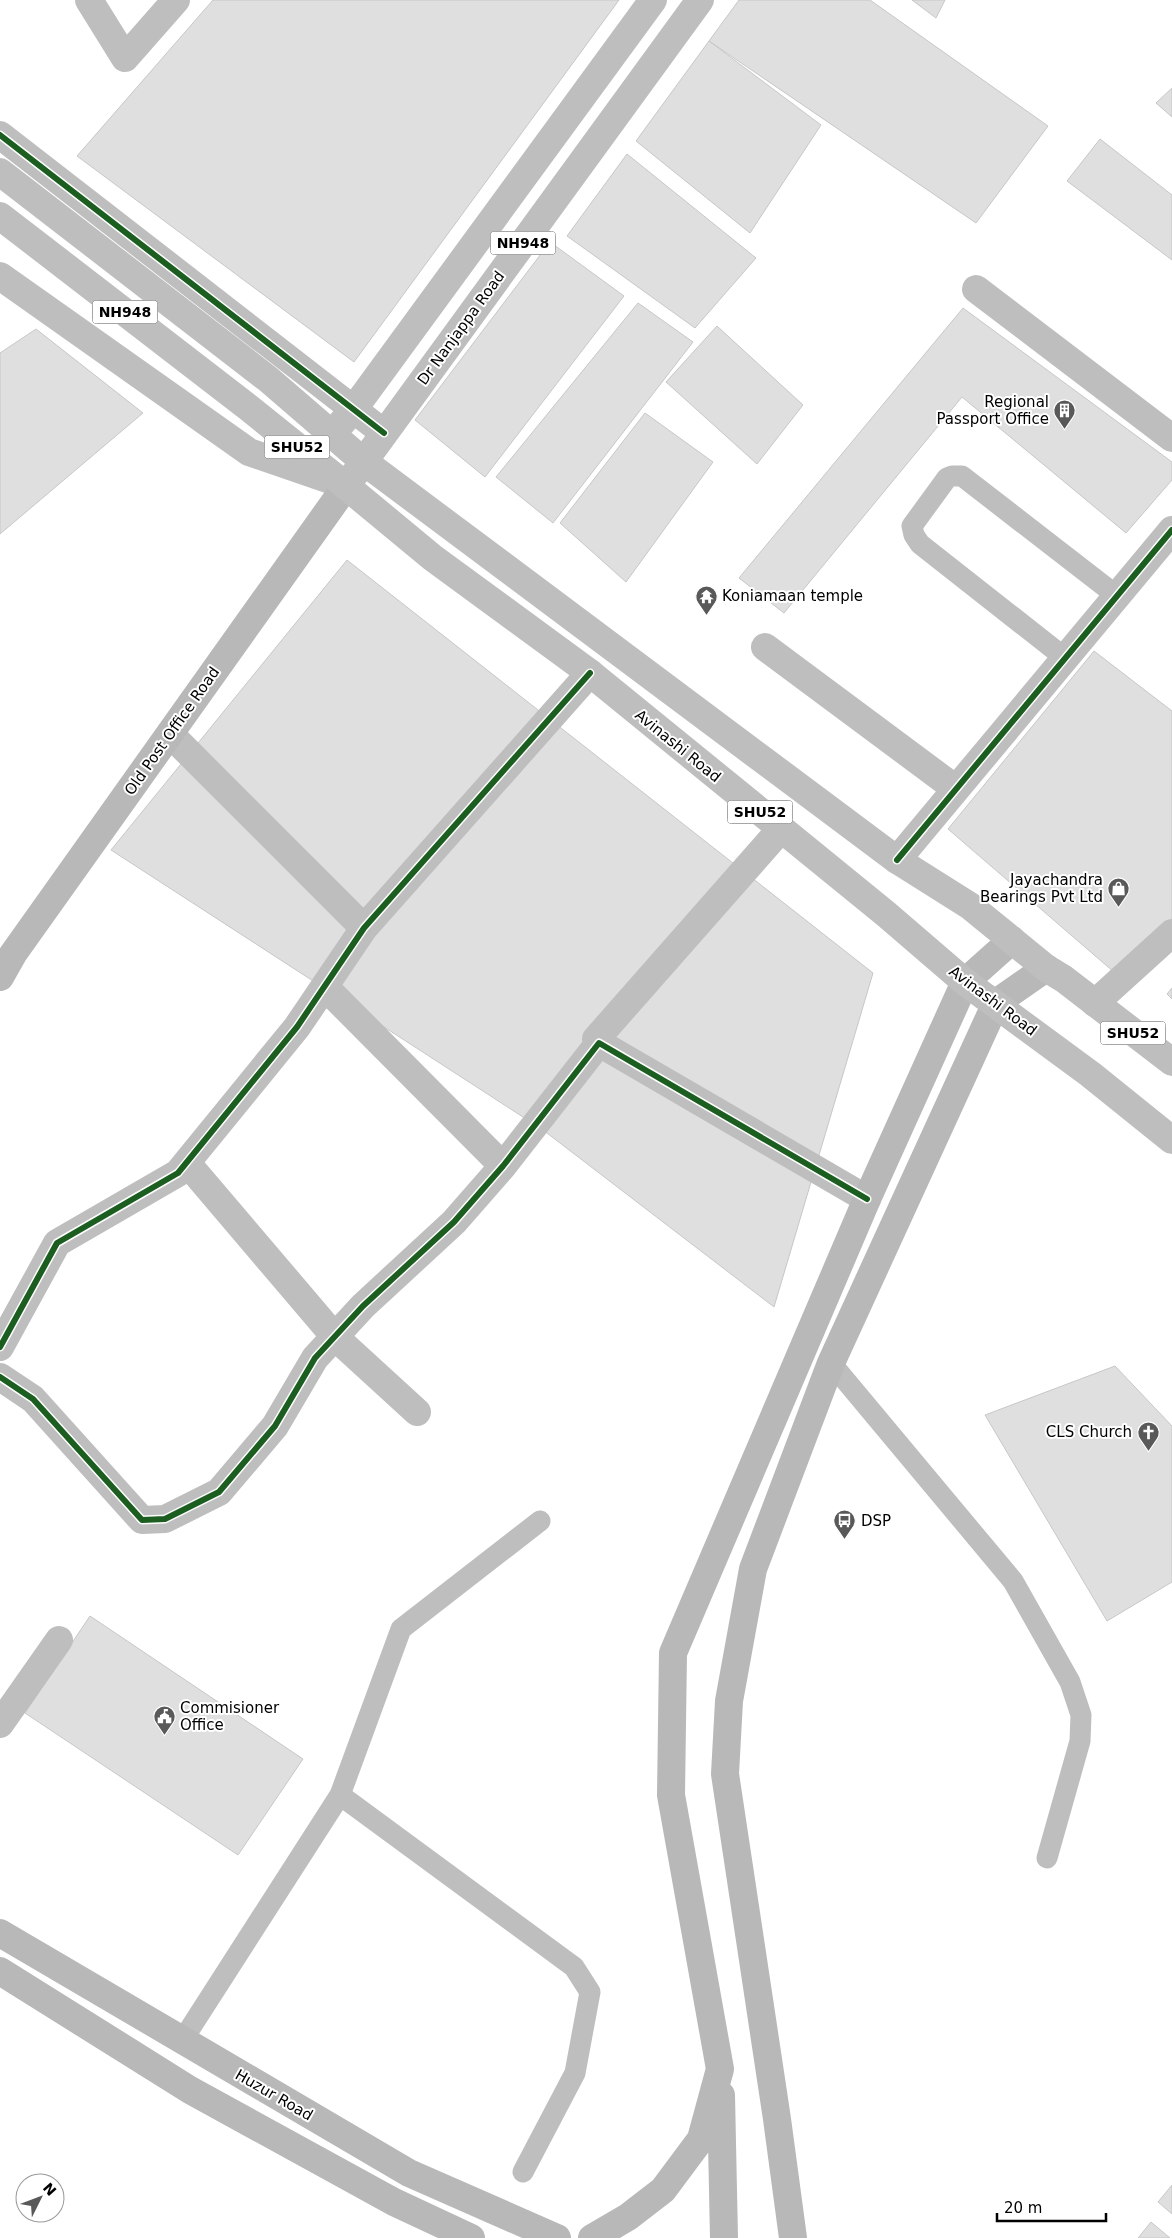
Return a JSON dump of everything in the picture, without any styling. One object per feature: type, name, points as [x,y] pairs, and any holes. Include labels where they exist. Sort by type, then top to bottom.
[{"type":"main road","points":[[89,0],[125,58],[176,0]]},
{"type":"main road","name":"NH948","points":[[0,172],[268,379],[331,435],[353,410],[653,0]]},
{"type":"main road","name":"Dr Nanjappa Road","points":[[346,486],[700,0]]},
{"type":"main road","points":[[0,134],[384,433]]},
{"type":"main road","name":"NH948","points":[[0,216],[249,408]]},
{"type":"main road","points":[[1,279],[249,452],[346,486]]},
{"type":"main road","points":[[976,289],[1172,438]]},
{"type":"main road","name":"SHU52","points":[[249,408],[346,486]]},
{"type":"main road","name":"SHU52","points":[[331,435],[363,462],[897,860],[970,906],[1046,968],[1172,1062]]},
{"type":"main road","name":"Avinashi Road","points":[[346,486],[433,558],[590,674],[886,914],[965,982],[1090,1074],[1172,1140]]},
{"type":"main road","name":"Old Post Office Road","points":[[0,977],[13,954],[346,486]]},
{"type":"main road","points":[[897,860],[1172,530]]},
{"type":"main road","points":[[765,647],[956,790]]},
{"type":"main road","points":[[0,1347],[57,1243],[178,1173],[298,1027],[364,928],[590,674]]},
{"type":"main road","points":[[170,734],[364,928]]},
{"type":"main road","points":[[596,1039],[781,829]]},
{"type":"main road","points":[[1095,1003],[1172,933]]},
{"type":"main road","points":[[724,2238],[724,2143],[720,2069],[672,1796],[673,1653],[867,1199],[965,982],[1012,940]]},
{"type":"main road","points":[[793,2238],[725,1774],[729,1701],[753,1569],[831,1363],[996,1003],[1046,968]]},
{"type":"main road","points":[[324,987],[503,1166]]},
{"type":"main road","points":[[0,1377],[33,1399],[142,1520],[165,1519],[219,1492],[276,1426],[315,1358],[363,1306],[454,1222],[503,1166],[599,1043],[867,1199]]},
{"type":"main road","points":[[187,1163],[335,1337],[418,1412]]},
{"type":"main road","points":[[0,1724],[59,1640]]},
{"type":"main road","name":"Huzur Road","points":[[0,1933],[409,2174],[557,2238]]},
{"type":"main road","points":[[0,1971],[190,2090],[394,2202],[471,2238]]},
{"type":"main road","points":[[592,2238],[628,2217],[663,2190],[701,2139],[720,2069]]},
{"type":"lane","points":[[1065,658],[920,544],[914,536],[912,526],[947,478],[962,476],[1117,596]]},
{"type":"lane","points":[[831,1363],[1013,1580],[1070,1682],[1082,1716],[1080,1741],[1047,1858]]},
{"type":"lane","points":[[182,2041],[340,1795],[401,1629],[540,1521]]},
{"type":"lane","points":[[340,1795],[574,1967],[590,1992],[575,2073],[523,2172]]},
{"type":"building","points":[[213,0],[619,0],[354,362],[77,156]]},
{"type":"building","points":[[739,0],[870,0],[1048,126],[976,223],[709,41]]},
{"type":"building","points":[[912,0],[945,0],[936,18]]},
{"type":"building","points":[[709,41],[821,125],[750,233],[636,141]]},
{"type":"building","points":[[1172,88],[1172,117],[1156,103]]},
{"type":"building","points":[[1100,139],[1172,195],[1172,260],[1067,181]]},
{"type":"building","points":[[627,154],[756,258],[695,328],[567,236]]},
{"type":"building","points":[[550,242],[624,296],[485,477],[415,420]]},
{"type":"building","points":[[638,303],[693,342],[553,523],[496,477]]},
{"type":"building","name":"Regional Passport Office","points":[[963,308],[1172,462],[1172,480],[1126,533],[962,397],[784,613],[739,578]]},
{"type":"building","points":[[717,326],[803,405],[757,464],[666,382]]},
{"type":"building","points":[[36,329],[143,413],[0,534],[0,353]]},
{"type":"building","points":[[645,413],[713,462],[626,582],[560,523]]},
{"type":"building","points":[[347,560],[873,973],[774,1307],[543,1130],[111,850]]},
{"type":"building","points":[[1094,651],[1172,711],[1172,933],[1122,979],[948,829]]},
{"type":"building","points":[[1172,988],[1172,999],[1167,994]]},
{"type":"building","points":[[1115,1366],[1172,1426],[1172,1582],[1107,1621],[985,1415]]},
{"type":"building","name":"Commisioner Office","points":[[90,1616],[303,1759],[238,1855],[25,1713]]},
{"type":"building","points":[[1172,2185],[1172,2214],[1158,2202]]},
{"type":"building","points":[[1151,2222],[1170,2238],[1138,2238]]},
{"type":"cycle path","points":[[0,135],[384,433]]},
{"type":"cycle path","points":[[897,860],[1172,530]]},
{"type":"cycle path","points":[[0,1347],[57,1243],[178,1173],[297,1027],[364,928],[590,673]]},
{"type":"cycle path","points":[[0,1377],[33,1399],[142,1520],[165,1519],[219,1492],[275,1426],[315,1358],[363,1306],[454,1222],[503,1166],[599,1043],[867,1199]]},
{"type":"place","name":"Regional Passport Office","points":[[1065,430]]},
{"type":"place","name":"Koniamaan temple","points":[[706,615]]},
{"type":"place","name":"Jayachandra Bearings Pvt Ltd","points":[[1119,908]]},
{"type":"place","name":"CLS Church","points":[[1148,1451]]},
{"type":"place","name":"DSP","points":[[845,1540]]},
{"type":"place","name":"Commisioner Office","points":[[164,1736]]}]
